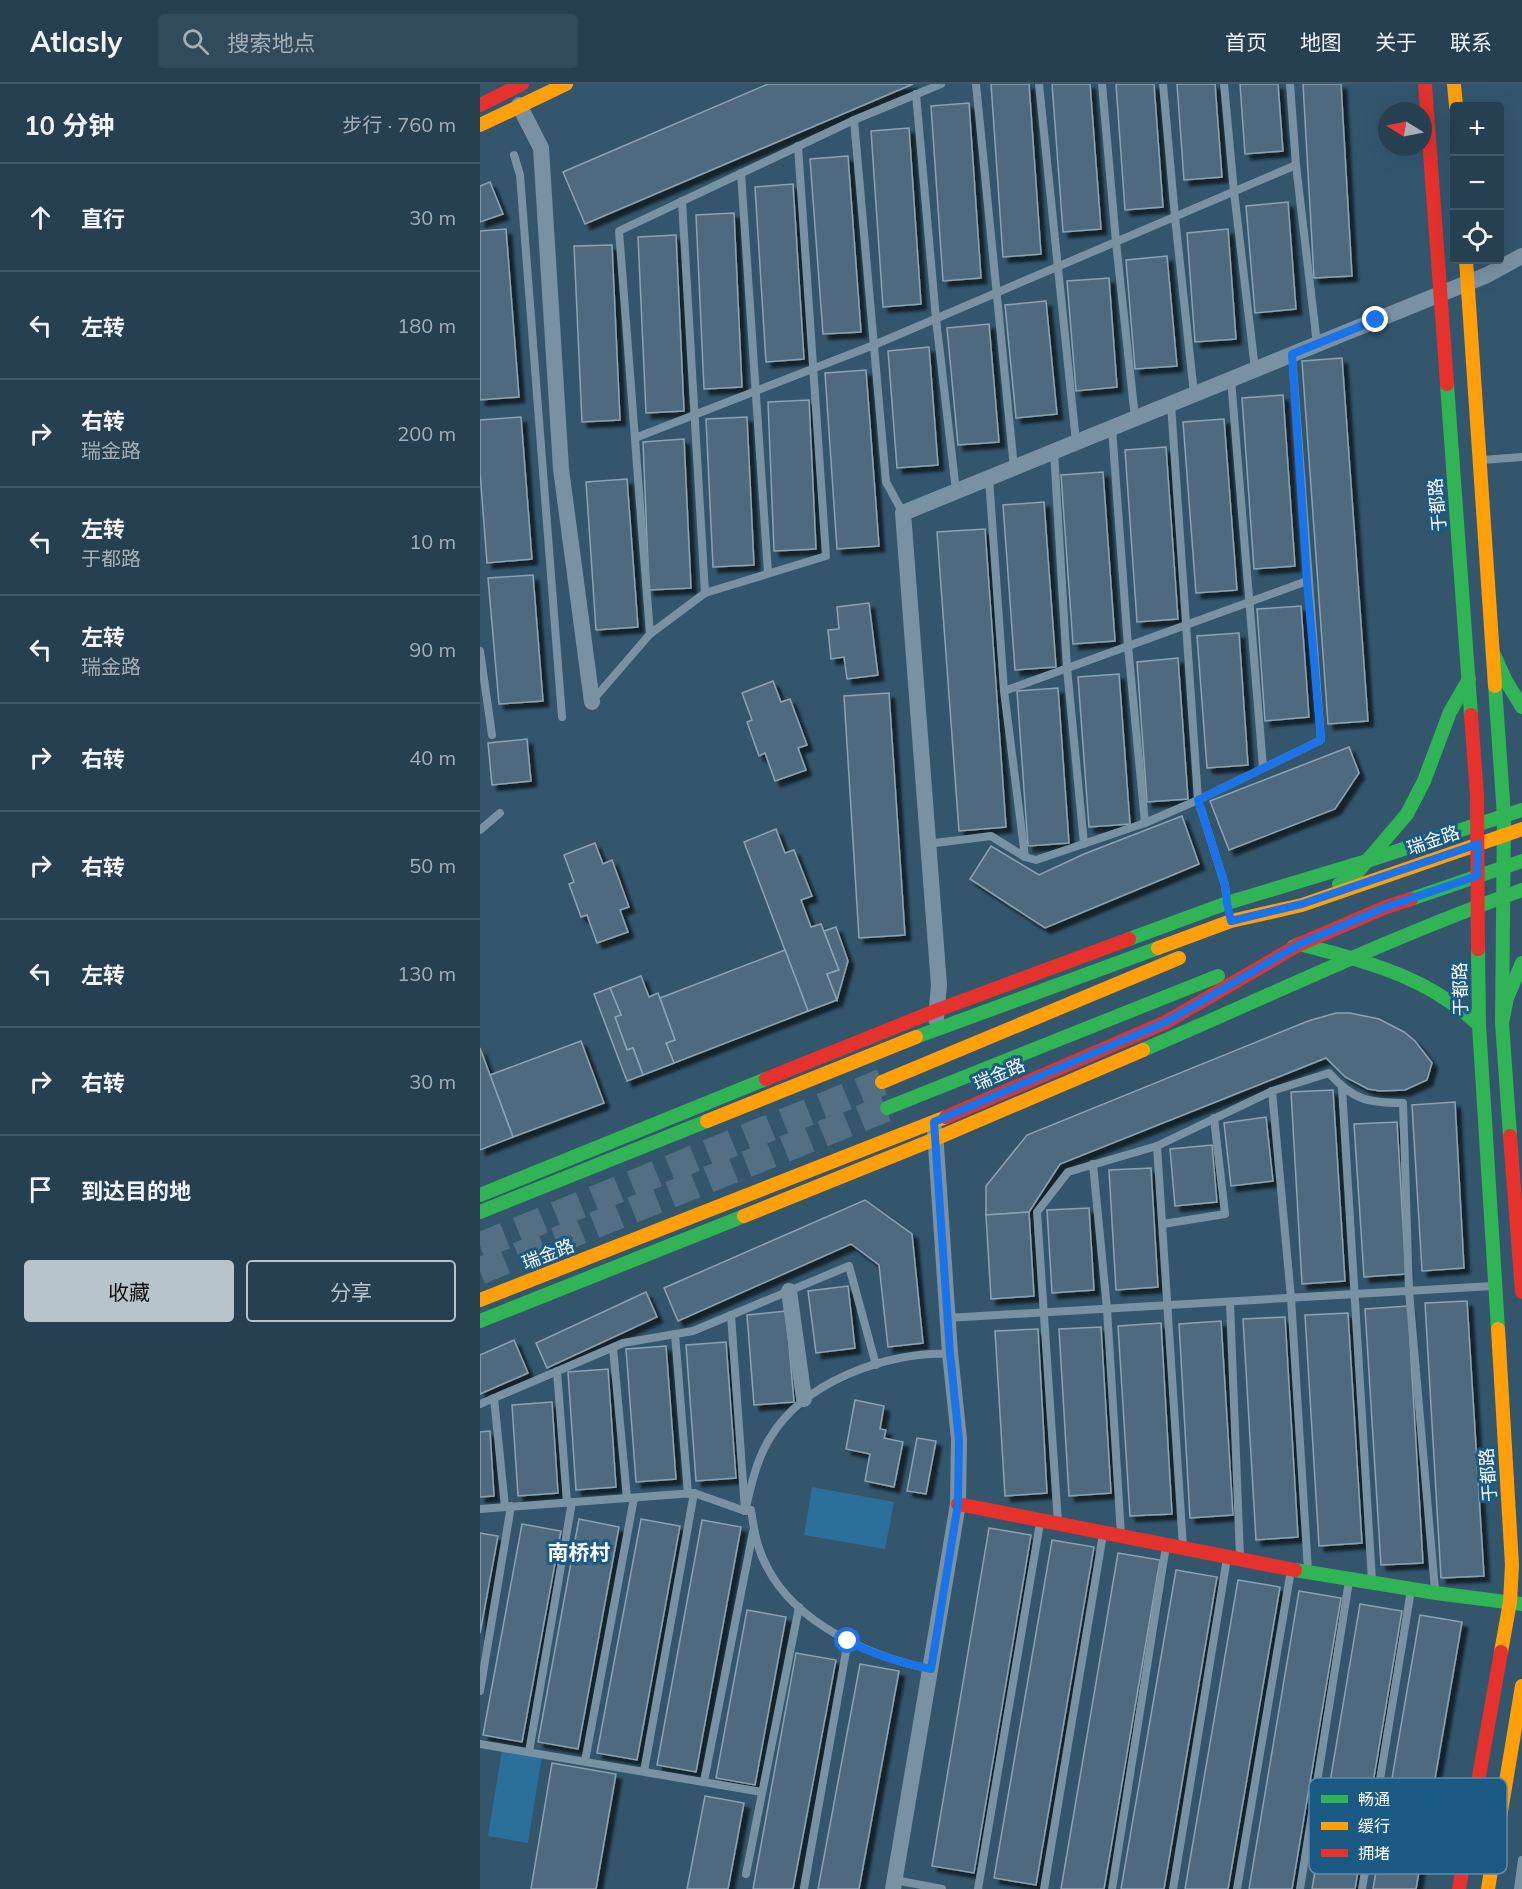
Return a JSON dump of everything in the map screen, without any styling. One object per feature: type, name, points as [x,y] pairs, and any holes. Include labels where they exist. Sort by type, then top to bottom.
[{"type":"main road","points":[[480,105],[522,84]]},
{"type":"main road","points":[[480,125],[566,84]]},
{"type":"main road","name":"于都路","points":[[1425,84],[1478,825],[1479,1025],[1516,1603],[1481,1778]]},
{"type":"main road","points":[[1454,84],[1456,102]]},
{"type":"main road","points":[[1466,264],[1504,816],[1502,1023],[1522,1292]]},
{"type":"main road","points":[[1494,656],[1522,707]]},
{"type":"main road","points":[[1239,933],[1302,904],[1355,875],[1370,860],[1407,814],[1428,773],[1450,712],[1469,679]]},
{"type":"main road","points":[[480,1194],[936,1011],[1227,903],[1370,860],[1522,810]]},
{"type":"main road","name":"瑞金路","points":[[480,1212],[937,1029],[1231,921],[1302,904],[1522,829]]},
{"type":"main road","name":"瑞金路","points":[[480,1300],[935,1130],[1166,1022],[1300,944],[1386,907],[1522,861]]},
{"type":"main road","points":[[480,1321],[935,1130],[1254,1003],[1351,959],[1477,906],[1522,890]]},
{"type":"main road","points":[[887,1108],[1300,944],[1391,970],[1420,983],[1458,1007],[1479,1025]]},
{"type":"main road","points":[[882,1082],[1196,951]]},
{"type":"main road","points":[[1502,1023],[1507,998],[1522,963]]},
{"type":"main road","points":[[958,1504],[1291,1569],[1436,1593],[1516,1603]]},
{"type":"main road","points":[[1507,1778],[1522,1686]]},
{"type":"main road","name":"于都路","points":[[1459,1889],[1462,1874]]},
{"type":"main road","points":[[1488,1889],[1491,1874]]},
{"type":"street","points":[[519,105],[542,148],[561,469],[592,702]]},
{"type":"street","points":[[937,1029],[936,1011],[939,986],[903,513],[1487,275],[1522,256]]},
{"type":"street","points":[[894,1885],[958,1504],[959,1440],[947,1318],[935,1130]]},
{"type":"street","points":[[789,1291],[804,1398]]},
{"type":"lane","points":[[650,634],[619,231],[854,120],[940,84]]},
{"type":"lane","points":[[976,84],[1014,468]]},
{"type":"lane","points":[[1039,84],[1056,268],[1076,442]]},
{"type":"lane","points":[[1102,84],[1135,418]]},
{"type":"lane","points":[[1163,84],[1194,394]]},
{"type":"lane","points":[[1224,84],[1255,369]]},
{"type":"lane","points":[[1290,84],[1296,165],[1317,344]]},
{"type":"lane","points":[[916,94],[936,319],[956,491]]},
{"type":"lane","points":[[854,120],[886,482],[903,513]]},
{"type":"lane","points":[[592,702],[650,634],[705,593],[826,556],[798,146]]},
{"type":"lane","points":[[514,155],[520,175],[562,717]]},
{"type":"lane","points":[[635,438],[874,345],[1296,165]]},
{"type":"lane","points":[[741,173],[768,573]]},
{"type":"lane","points":[[682,201],[705,593]]},
{"type":"lane","points":[[927,844],[991,836],[1025,857],[1035,860],[1145,823],[1198,800],[1321,740],[1307,581],[1292,354]]},
{"type":"lane","points":[[1231,379],[1263,767]]},
{"type":"lane","points":[[1171,404],[1198,800],[1223,877],[1231,921]]},
{"type":"lane","points":[[1112,428],[1128,646],[1145,823]]},
{"type":"lane","points":[[1054,451],[1067,668],[1084,844]]},
{"type":"lane","points":[[1479,460],[1522,457]]},
{"type":"lane","points":[[990,478],[1004,691],[1025,857]]},
{"type":"lane","points":[[1004,691],[1307,581]]},
{"type":"lane","points":[[480,651],[492,735]]},
{"type":"lane","points":[[480,830],[500,813]]},
{"type":"lane","points":[[1058,1523],[1037,1212],[1068,1172],[1157,1146],[1272,1091],[1329,1073],[1342,1088],[1363,1099],[1377,1103],[1403,1103],[1409,1291],[1436,1593]]},
{"type":"lane","points":[[1342,1088],[1372,1581]]},
{"type":"lane","points":[[1272,1091],[1291,1298],[1308,1571]]},
{"type":"lane","points":[[1163,1224],[1226,1214],[1214,1118]]},
{"type":"lane","points":[[1157,1146],[1183,1548]]},
{"type":"lane","points":[[1093,1164],[1107,1309],[1121,1536]]},
{"type":"lane","points":[[480,1404],[623,1343],[693,1331],[849,1266],[876,1365]]},
{"type":"lane","points":[[947,1318],[1494,1286]]},
{"type":"lane","points":[[1173,1889],[1234,1558],[1230,1303]]},
{"type":"lane","points":[[731,1315],[745,1511]]},
{"type":"lane","points":[[644,1771],[691,1494],[675,1334]]},
{"type":"lane","points":[[585,1761],[631,1498],[613,1348]]},
{"type":"lane","points":[[745,1511],[755,1472],[769,1439],[785,1417],[804,1398],[840,1378],[876,1365],[908,1357],[950,1354]]},
{"type":"lane","points":[[529,1752],[569,1502],[557,1371]]},
{"type":"lane","points":[[480,1691],[508,1507],[494,1398]]},
{"type":"lane","points":[[480,1509],[691,1494],[745,1511],[751,1509],[753,1530],[767,1568],[778,1585],[799,1607],[848,1641],[881,1656],[908,1665],[931,1669]]},
{"type":"lane","points":[[978,1889],[1040,1520]]},
{"type":"lane","points":[[704,1781],[753,1530]]},
{"type":"lane","points":[[1044,1889],[1103,1532]]},
{"type":"lane","points":[[1112,1889],[1167,1545]]},
{"type":"lane","points":[[1237,1889],[1291,1569]]},
{"type":"lane","points":[[1318,1778],[1350,1578]]},
{"type":"lane","points":[[1380,1778],[1411,1588]]},
{"type":"lane","points":[[746,1874],[799,1607]]},
{"type":"lane","points":[[804,1888],[848,1641]]},
{"type":"lane","points":[[480,1744],[762,1792]]},
{"type":"lane","points":[[1300,1889],[1309,1833]]},
{"type":"lane","points":[[1518,1889],[1522,1860]]},
{"type":"lane","points":[[1362,1889],[1364,1874]]},
{"type":"lane","points":[[894,1885],[942,1889]]},
{"type":"shaded area","points":[[812,1487],[894,1502],[885,1549],[804,1535]]},
{"type":"shaded area","points":[[502,1750],[542,1756],[528,1843],[488,1836]]},
{"type":"building","points":[[768,84],[913,84],[585,224],[563,172]]},
{"type":"building","points":[[991,84],[1029,84],[1041,254],[1003,257]]},
{"type":"building","points":[[1052,84],[1090,84],[1101,229],[1063,232]]},
{"type":"building","points":[[1116,84],[1154,84],[1163,207],[1125,210]]},
{"type":"building","points":[[1177,84],[1215,84],[1222,177],[1184,180]]},
{"type":"building","points":[[1240,84],[1278,84],[1283,151],[1245,154]]},
{"type":"building","points":[[1303,84],[1341,84],[1352,276],[1314,278]]},
{"type":"building","points":[[969,103],[981,278],[943,281],[931,106]]},
{"type":"building","points":[[909,128],[921,304],[883,307],[871,131]]},
{"type":"building","points":[[848,156],[861,332],[823,334],[810,159]]},
{"type":"building","points":[[490,182],[503,214],[480,222],[480,186]]},
{"type":"building","points":[[793,184],[804,359],[766,362],[755,187]]},
{"type":"building","points":[[1288,202],[1296,309],[1255,313],[1246,206]]},
{"type":"building","points":[[734,213],[742,387],[704,389],[696,215]]},
{"type":"building","points":[[506,229],[519,397],[480,400],[480,231]]},
{"type":"building","points":[[1228,229],[1236,339],[1195,342],[1187,233]]},
{"type":"building","points":[[676,235],[684,411],[646,413],[638,237]]},
{"type":"building","points":[[612,245],[620,420],[582,422],[574,246]]},
{"type":"building","points":[[1167,256],[1177,366],[1135,369],[1126,260]]},
{"type":"building","points":[[1109,278],[1117,387],[1076,391],[1067,281]]},
{"type":"building","points":[[1046,301],[1057,414],[1016,418],[1005,305]]},
{"type":"building","points":[[989,324],[999,442],[958,445],[947,328]]},
{"type":"building","points":[[929,347],[938,465],[897,468],[888,351]]},
{"type":"building","points":[[1342,358],[1368,721],[1328,724],[1302,361]]},
{"type":"building","points":[[866,370],[879,546],[837,549],[825,373]]},
{"type":"building","points":[[1283,395],[1295,566],[1254,569],[1242,398]]},
{"type":"building","points":[[809,400],[816,549],[774,551],[768,402]]},
{"type":"building","points":[[521,417],[532,559],[487,563],[480,472],[480,420]]},
{"type":"building","points":[[747,417],[754,565],[713,567],[706,419]]},
{"type":"building","points":[[1224,419],[1237,590],[1196,593],[1183,422]]},
{"type":"building","points":[[684,439],[691,588],[649,590],[643,442]]},
{"type":"building","points":[[1166,447],[1178,619],[1137,622],[1125,450]]},
{"type":"building","points":[[1103,472],[1115,641],[1073,644],[1061,475]]},
{"type":"building","points":[[627,479],[638,627],[596,630],[586,482]]},
{"type":"building","points":[[1044,502],[1056,667],[1015,670],[1003,505]]},
{"type":"building","points":[[985,529],[1006,827],[959,831],[937,532]]},
{"type":"building","points":[[533,575],[543,701],[499,704],[488,578]]},
{"type":"building","points":[[869,603],[878,675],[847,679],[844,657],[831,659],[828,630],[839,629],[837,607]]},
{"type":"building","points":[[1301,606],[1309,717],[1265,721],[1257,609]]},
{"type":"building","points":[[1239,633],[1248,765],[1207,768],[1197,636]]},
{"type":"building","points":[[1178,658],[1188,799],[1147,802],[1137,662]]},
{"type":"building","points":[[1119,674],[1130,824],[1089,827],[1078,677]]},
{"type":"building","points":[[773,681],[781,702],[790,699],[807,745],[798,748],[806,770],[775,781],[765,753],[759,756],[747,722],[752,720],[742,693]]},
{"type":"building","points":[[1058,688],[1069,843],[1028,846],[1017,691]]},
{"type":"building","points":[[889,693],[905,935],[859,938],[844,696]]},
{"type":"building","points":[[527,739],[531,781],[492,785],[488,743]]},
{"type":"building","points":[[1349,747],[1359,773],[1335,809],[1229,850],[1210,801]]},
{"type":"building","points":[[1182,816],[1199,864],[1045,928],[970,879],[991,846],[1039,875],[1084,854]]},
{"type":"building","points":[[776,829],[785,853],[794,850],[812,896],[801,900],[811,927],[821,924],[839,970],[827,974],[837,1000],[808,1011],[744,842]]},
{"type":"building","points":[[595,843],[603,864],[612,860],[629,907],[620,910],[628,932],[597,943],[587,915],[581,917],[569,884],[574,882],[564,855]]},
{"type":"building","points":[[836,927],[848,961],[837,1000],[827,974],[839,970],[824,931]]},
{"type":"building","points":[[785,950],[808,1011],[674,1063],[666,1043],[675,1040],[660,998]]},
{"type":"building","points":[[641,976],[649,997],[658,993],[675,1040],[666,1043],[674,1063],[643,1075],[633,1048],[627,1050],[615,1017],[621,1015],[610,988]]},
{"type":"building","points":[[610,988],[621,1015],[615,1017],[627,1050],[633,1048],[643,1075],[627,1081],[594,994]]},
{"type":"building","points":[[1336,1013],[1350,1013],[1379,1019],[1404,1032],[1415,1041],[1432,1063],[1427,1080],[1405,1090],[1368,1089],[1345,1077],[1326,1058],[1060,1164],[1029,1212],[986,1215],[986,1186],[1027,1135],[1308,1021]]},
{"type":"building","points":[[581,1041],[604,1103],[513,1137],[490,1075]]},
{"type":"building","points":[[480,1048],[513,1137],[480,1150]]},
{"type":"building","points":[[1333,1090],[1345,1281],[1302,1284],[1291,1092]]},
{"type":"building","points":[[1455,1102],[1464,1268],[1422,1271],[1412,1105]]},
{"type":"building","points":[[1266,1117],[1273,1181],[1231,1186],[1224,1123]]},
{"type":"building","points":[[1397,1122],[1406,1274],[1364,1277],[1354,1124]]},
{"type":"building","points":[[1212,1145],[1217,1202],[1175,1206],[1170,1149]]},
{"type":"building","points":[[1151,1168],[1158,1287],[1116,1290],[1109,1170]]},
{"type":"building","points":[[865,1200],[912,1234],[923,1343],[888,1347],[879,1265],[851,1244],[678,1321],[664,1288]]},
{"type":"building","points":[[1089,1208],[1094,1290],[1052,1293],[1047,1210]]},
{"type":"building","points":[[1029,1212],[1034,1296],[991,1299],[986,1215]]},
{"type":"building","points":[[848,1286],[855,1348],[816,1353],[808,1291]]},
{"type":"building","points":[[646,1292],[657,1317],[547,1368],[536,1343]]},
{"type":"building","points":[[1467,1301],[1484,1576],[1441,1578],[1425,1303]]},
{"type":"building","points":[[1408,1306],[1423,1563],[1381,1565],[1365,1309]]},
{"type":"building","points":[[786,1311],[794,1402],[754,1405],[747,1315]]},
{"type":"building","points":[[1348,1313],[1362,1543],[1319,1546],[1305,1315]]},
{"type":"building","points":[[1285,1317],[1298,1537],[1256,1540],[1243,1319]]},
{"type":"building","points":[[1221,1321],[1233,1515],[1190,1518],[1179,1324]]},
{"type":"building","points":[[1161,1323],[1172,1514],[1130,1516],[1118,1326]]},
{"type":"building","points":[[1101,1327],[1111,1493],[1069,1496],[1059,1329]]},
{"type":"building","points":[[1038,1329],[1047,1493],[1005,1496],[995,1331]]},
{"type":"building","points":[[514,1340],[528,1373],[480,1394],[480,1355]]},
{"type":"building","points":[[726,1342],[736,1478],[696,1481],[686,1345]]},
{"type":"building","points":[[666,1346],[676,1479],[636,1482],[626,1349]]},
{"type":"building","points":[[608,1369],[616,1487],[576,1490],[568,1372]]},
{"type":"building","points":[[855,1400],[884,1406],[880,1429],[886,1430],[884,1438],[903,1442],[894,1487],[865,1481],[870,1454],[846,1449]]},
{"type":"building","points":[[552,1402],[558,1493],[518,1496],[512,1405]]},
{"type":"building","points":[[490,1431],[494,1496],[480,1497],[480,1432]]},
{"type":"building","points":[[917,1438],[936,1441],[926,1494],[907,1491]]},
{"type":"building","points":[[579,1519],[619,1527],[578,1749],[538,1742]]},
{"type":"building","points":[[641,1519],[680,1526],[637,1760],[597,1753]]},
{"type":"building","points":[[702,1520],[741,1527],[696,1772],[657,1765]]},
{"type":"building","points":[[522,1524],[561,1531],[522,1742],[483,1735]]},
{"type":"building","points":[[989,1528],[1031,1535],[974,1873],[932,1866]]},
{"type":"building","points":[[480,1533],[498,1536],[480,1633]]},
{"type":"building","points":[[1052,1540],[1094,1547],[1036,1885],[994,1878]]},
{"type":"building","points":[[1118,1553],[1160,1560],[1104,1889],[1061,1889]]},
{"type":"building","points":[[1176,1570],[1217,1577],[1164,1889],[1121,1889]]},
{"type":"building","points":[[1238,1580],[1280,1587],[1228,1889],[1185,1889]]},
{"type":"building","points":[[1299,1591],[1341,1598],[1292,1889],[1249,1889]]},
{"type":"building","points":[[1360,1604],[1402,1611],[1374,1778],[1331,1778]]},
{"type":"building","points":[[747,1610],[786,1617],[755,1785],[716,1778]]},
{"type":"building","points":[[1420,1615],[1462,1622],[1435,1778],[1392,1778]]},
{"type":"building","points":[[796,1653],[836,1660],[793,1889],[753,1889]]},
{"type":"building","points":[[860,1664],[899,1671],[859,1889],[818,1889]]},
{"type":"building","points":[[552,1763],[616,1774],[596,1889],[531,1889]]},
{"type":"building","points":[[705,1796],[744,1803],[728,1889],[687,1889]]},
{"type":"building","points":[[1315,1874],[1358,1874],[1355,1889],[1312,1889]]},
{"type":"building","points":[[1376,1874],[1419,1874],[1416,1889],[1373,1889]]},
{"type":"tunnel","points":[[480,1246],[882,1082]]},
{"type":"tunnel","points":[[480,1271],[887,1108]]},
{"type":"traffic: fast","points":[[1447,384],[1471,715]]},
{"type":"traffic: fast","points":[[1494,655],[1522,707]]},
{"type":"traffic: fast","points":[[1339,884],[1355,875],[1407,814],[1424,781],[1450,712],[1469,679]]},
{"type":"traffic: fast","points":[[1495,686],[1504,816],[1502,1023],[1510,1136]]},
{"type":"traffic: fast","points":[[1129,939],[1227,903],[1370,860],[1522,810]]},
{"type":"traffic: fast","points":[[1411,899],[1522,861]]},
{"type":"traffic: fast","points":[[1143,1050],[1379,947],[1522,890]]},
{"type":"traffic: fast","points":[[1293,947],[1300,944],[1373,965],[1417,982],[1459,1008],[1479,1025]]},
{"type":"traffic: fast","points":[[916,1037],[1158,948]]},
{"type":"traffic: fast","points":[[1478,949],[1479,1025],[1498,1329]]},
{"type":"traffic: fast","points":[[1502,1023],[1507,998],[1522,963]]},
{"type":"traffic: fast","points":[[887,1108],[1218,976]]},
{"type":"traffic: fast","points":[[480,1195],[766,1079]]},
{"type":"traffic: fast","points":[[480,1212],[707,1121]]},
{"type":"traffic: fast","points":[[480,1321],[744,1216]]},
{"type":"traffic: fast","points":[[1295,1570],[1436,1593],[1522,1604]]},
{"type":"traffic: slow","points":[[480,125],[566,84]]},
{"type":"traffic: slow","points":[[1454,84],[1456,102]]},
{"type":"traffic: slow","points":[[1466,264],[1495,686]]},
{"type":"traffic: slow","points":[[1158,948],[1231,921],[1302,905],[1522,829]]},
{"type":"traffic: slow","points":[[882,1082],[1179,958]]},
{"type":"traffic: slow","points":[[707,1121],[916,1037]]},
{"type":"traffic: slow","points":[[744,1216],[935,1139],[1143,1050]]},
{"type":"traffic: slow","points":[[480,1300],[946,1117]]},
{"type":"traffic: slow","points":[[1498,1329],[1512,1565],[1510,1602],[1501,1652]]},
{"type":"traffic: slow","points":[[1507,1778],[1522,1686]]},
{"type":"traffic: slow","points":[[1488,1889],[1491,1874]]},
{"type":"traffic: jam","points":[[480,105],[522,84]]},
{"type":"traffic: jam","points":[[1425,84],[1447,384]]},
{"type":"traffic: jam","points":[[1471,715],[1477,796],[1478,949]]},
{"type":"traffic: jam","points":[[946,1117],[1166,1022],[1300,944],[1386,907],[1411,899]]},
{"type":"traffic: jam","points":[[766,1079],[935,1011],[1129,939]]},
{"type":"traffic: jam","points":[[1510,1136],[1522,1292]]},
{"type":"traffic: jam","points":[[958,1504],[1295,1570]]},
{"type":"traffic: jam","points":[[1479,1778],[1501,1652]]},
{"type":"traffic: jam","points":[[1459,1889],[1462,1874]]},
{"type":"district","name":"南桥村","points":[[579,1552]]},
{"type":"route","points":[[848,1641],[881,1656],[908,1665],[931,1669],[958,1504],[959,1440],[950,1353],[934,1122],[1166,1022],[1300,944],[1386,907],[1477,876],[1478,844],[1302,904],[1231,921],[1221,868],[1198,800],[1321,740],[1307,581],[1292,354],[1376,320]]}]
